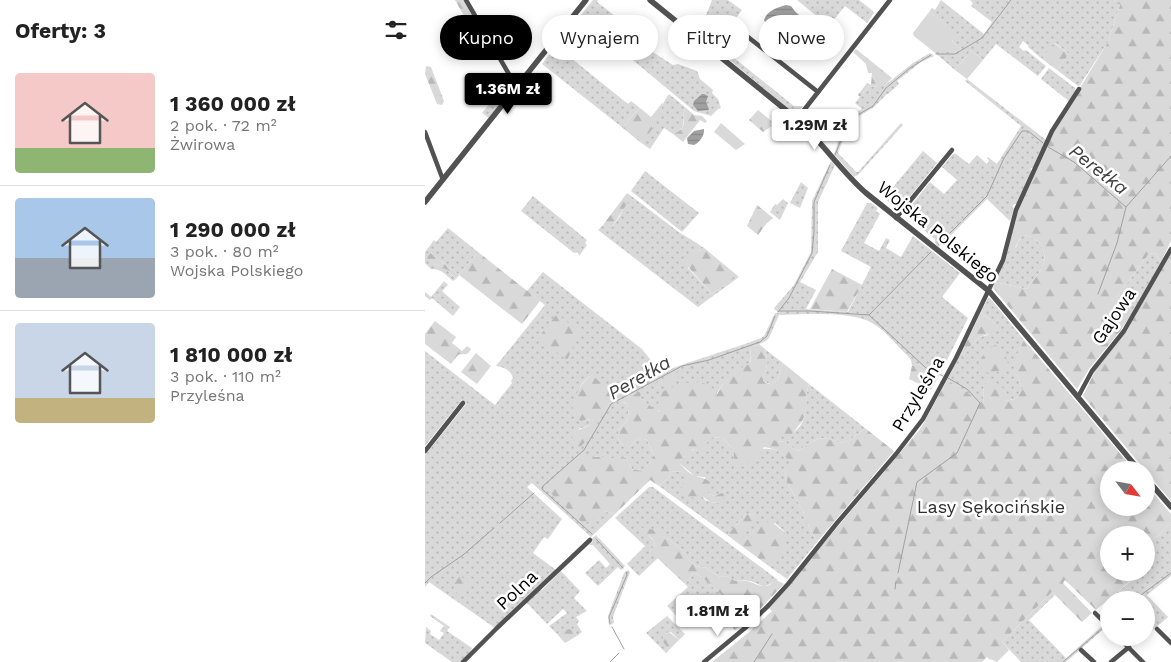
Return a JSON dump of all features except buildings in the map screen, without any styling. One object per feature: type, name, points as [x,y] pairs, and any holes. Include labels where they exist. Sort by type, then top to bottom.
[{"type":"street","points":[[466,0],[517,88]]},
{"type":"street","points":[[425,202],[586,0]]},
{"type":"street","name":"Wojska Polskiego","points":[[650,0],[668,15]]},
{"type":"street","points":[[797,119],[890,0]]},
{"type":"street","points":[[749,38],[818,92]]},
{"type":"street","name":"Wojska Polskiego","points":[[724,60],[816,136],[854,182],[896,218],[989,291],[1131,461]]},
{"type":"street","name":"Przyleśna","points":[[704,662],[768,606],[907,441],[923,419],[989,291],[1004,256],[1015,210],[1052,131],[1079,89]]},
{"type":"street","points":[[425,132],[443,180]]},
{"type":"street","points":[[896,218],[952,150]]},
{"type":"street","name":"Gajowa","points":[[1078,397],[1092,371],[1123,331],[1171,249]]},
{"type":"street","points":[[425,451],[463,403]]},
{"type":"street","points":[[1155,488],[1171,507]]},
{"type":"street","name":"Polna","points":[[463,662],[590,540]]},
{"type":"street","points":[[1095,613],[1100,618]]},
{"type":"street","points":[[1157,629],[1171,643]]},
{"type":"street","points":[[1111,662],[1129,647],[1143,662]]},
{"type":"street","points":[[1081,650],[1093,662]]},
{"type":"green space","points":[[455,0],[464,0],[473,15],[464,15]]},
{"type":"green space","points":[[593,0],[598,0],[597,2],[614,15],[581,15]]},
{"type":"green space","points":[[712,0],[728,0],[742,10],[738,15],[706,15]]},
{"type":"green space","points":[[797,0],[859,0],[874,13],[867,23],[845,6],[838,15],[815,15]]},
{"type":"green space","points":[[941,0],[984,34],[992,22],[971,6],[973,3],[970,0],[1114,0],[1120,5],[1108,42],[1078,86],[1057,70],[1069,54],[1055,43],[1042,59],[1023,41],[1019,47],[1024,51],[1026,50],[1046,66],[1038,76],[996,44],[983,60],[971,51],[955,70],[934,52],[955,52],[961,49],[952,41],[957,34],[929,12],[932,8],[935,10]]},
{"type":"green space","points":[[1114,0],[1171,0],[1171,241],[1161,262],[1156,254],[1148,255],[1116,298],[1116,310],[1132,313],[1121,330],[1089,369],[1077,389],[993,288],[995,282],[1027,289],[1043,265],[1044,251],[1039,243],[1031,237],[1022,235],[1012,253],[1007,253],[1017,211],[1053,132],[1108,42],[1120,5]]},
{"type":"green space","points":[[929,12],[958,34],[952,41],[961,49],[955,52],[934,52],[914,36],[913,33]]},
{"type":"green space","points":[[1054,43],[1069,54],[1057,70],[1042,59]]},
{"type":"green space","points":[[856,49],[892,78],[883,87],[883,79],[875,87],[869,86],[860,97],[858,95],[867,83],[871,85],[872,73],[868,73],[866,64],[853,52]]},
{"type":"green space","points":[[971,51],[983,60],[967,79],[955,70]]},
{"type":"green space","points":[[930,53],[934,56],[921,62],[897,81],[899,84],[874,107],[850,122],[838,153],[856,172],[901,123],[903,125],[858,175],[854,177],[834,154],[846,119],[862,109],[855,103],[869,86],[875,87],[883,78],[884,86],[913,63]]},
{"type":"green space","points":[[658,55],[673,65],[678,64],[697,71],[700,79],[713,90],[712,93],[718,99],[721,108],[711,116],[694,111],[633,60],[658,60]]},
{"type":"green space","points":[[545,60],[573,60],[628,104],[631,101],[640,108],[623,128],[542,64]]},
{"type":"green space","points":[[730,60],[737,60],[794,106],[803,106],[795,113]]},
{"type":"green space","points":[[426,66],[431,67],[444,101],[442,105],[437,104],[425,74]]},
{"type":"green space","points":[[1049,68],[1075,88],[1076,92],[1070,102],[1041,79]]},
{"type":"green space","points":[[510,78],[514,87],[489,118],[482,113]]},
{"type":"green space","points":[[967,79],[1046,140],[1034,167],[1031,168],[1031,173],[1017,204],[1014,204],[1012,207],[1014,209],[1010,221],[987,199],[939,247],[935,243],[935,239],[905,215],[905,213],[930,182],[944,194],[957,180],[942,167],[953,154],[956,154],[969,164],[977,155],[987,164],[989,161],[988,157],[997,164],[1021,126],[965,81]]},
{"type":"green space","points":[[669,94],[685,107],[683,126],[673,134],[664,128],[650,149],[640,142],[650,131]]},
{"type":"green space","points":[[663,102],[656,124],[640,142],[623,128],[640,108],[651,117]]},
{"type":"green space","points":[[685,107],[694,115],[702,116],[707,121],[705,123],[700,120],[683,142],[673,134],[683,126]]},
{"type":"green space","points":[[758,110],[775,124],[763,132],[749,120]]},
{"type":"green space","points":[[721,123],[745,144],[736,150],[714,132]]},
{"type":"green space","points":[[923,151],[937,163],[900,209],[897,209],[884,198]]},
{"type":"green space","points":[[831,161],[835,165],[818,202],[818,252],[800,282],[816,290],[806,309],[848,312],[871,267],[841,251],[867,203],[871,203],[878,208],[876,211],[880,214],[864,243],[879,251],[886,238],[890,240],[886,248],[901,257],[913,236],[960,273],[942,297],[968,318],[939,376],[918,364],[912,366],[911,360],[907,355],[886,334],[877,326],[863,319],[827,314],[779,315],[769,338],[750,348],[751,360],[749,363],[730,377],[716,394],[660,405],[660,410],[657,412],[640,398],[640,392],[623,402],[627,404],[628,416],[626,422],[618,430],[618,439],[624,447],[630,447],[638,438],[647,440],[654,455],[641,472],[632,469],[626,458],[610,459],[594,456],[599,513],[605,511],[614,515],[591,537],[532,483],[527,487],[562,519],[548,539],[544,537],[533,553],[556,570],[495,628],[429,582],[425,587],[425,455],[467,403],[462,400],[425,446],[425,351],[495,405],[512,383],[513,378],[507,369],[496,366],[545,305],[527,291],[543,272],[642,349],[661,373],[761,338],[764,336],[775,313],[779,313],[774,309],[775,307],[794,285],[811,252],[812,201]],"holes":[[[592,375],[611,401],[604,412],[572,443],[579,429],[593,422],[592,419],[581,421],[578,395],[586,380]]]},
{"type":"green space","points":[[645,171],[699,213],[682,232],[631,191]]},
{"type":"green space","points":[[801,182],[808,188],[800,208],[790,203]]},
{"type":"green space","points":[[627,193],[630,195],[630,199],[612,227],[603,225]]},
{"type":"green space","points":[[630,195],[680,233],[704,248],[698,251],[688,268],[712,294],[739,277],[698,307],[598,230],[603,225],[612,227],[620,216]]},
{"type":"green space","points":[[533,196],[587,240],[585,243],[587,245],[579,256],[578,252],[574,253],[521,211]]},
{"type":"green space","points":[[783,199],[788,203],[780,220],[770,212],[775,204],[777,205]]},
{"type":"green space","points":[[757,205],[773,218],[758,235],[747,226]]},
{"type":"green space","points":[[448,228],[478,252],[459,275],[429,252],[435,264],[447,270],[456,279],[453,281],[438,270],[431,269],[425,263],[425,252],[434,240],[436,242]]},
{"type":"green space","points":[[1022,235],[1031,237],[1039,243],[1044,251],[1044,262],[1041,269],[1027,289],[995,282],[1007,253],[1016,247]]},
{"type":"green space","points":[[704,248],[738,276],[712,294],[682,260],[692,249],[698,251]]},
{"type":"green space","points":[[429,252],[459,275],[456,279],[447,270],[427,260],[426,255]]},
{"type":"green space","points":[[478,252],[540,301],[522,324],[459,275]]},
{"type":"green space","points":[[1171,252],[1171,501],[1155,482],[1155,461],[1137,461],[1083,396],[1096,369],[1126,332]]},
{"type":"green space","points":[[1156,254],[1161,262],[1132,313],[1115,310],[1116,298],[1148,255]]},
{"type":"green space","points":[[832,269],[862,285],[847,312],[810,309]]},
{"type":"green space","points":[[444,281],[448,285],[442,291],[460,307],[453,316],[432,298],[430,300],[425,296],[425,292],[431,297]]},
{"type":"green space","points":[[988,298],[990,298],[1024,340],[1018,353],[1016,364],[1016,370],[1023,388],[1016,398],[1004,400],[988,381],[984,384],[983,404],[947,380],[961,353],[964,354],[979,337],[988,335],[995,324],[981,312]]},
{"type":"green space","points":[[981,312],[997,328],[995,332],[979,337],[964,354],[961,353]]},
{"type":"green space","points":[[557,314],[580,332],[567,360],[538,338]]},
{"type":"green space","points":[[435,321],[456,337],[452,343],[462,351],[467,346],[471,349],[468,353],[458,355],[451,364],[425,344],[425,334]]},
{"type":"green space","name":"Lasy Sękocińskie","points":[[1024,340],[1126,461],[1100,461],[1100,516],[1155,516],[1155,495],[1171,514],[1171,522],[1155,538],[1155,526],[1100,526],[1100,581],[1130,581],[1118,591],[1100,591],[1100,607],[1096,610],[1065,580],[1063,583],[1092,613],[1082,622],[1052,592],[1002,642],[1009,650],[997,662],[987,657],[982,662],[712,662],[772,611],[769,608],[921,428],[947,380],[983,403],[984,384],[988,381],[994,381],[1003,388],[1004,400],[1014,399],[1023,388],[1017,375],[1015,364]]},
{"type":"green space","points":[[759,344],[766,350],[765,353],[768,361],[763,381],[769,384],[777,381],[783,363],[809,384],[805,416],[794,433],[787,436],[778,436],[774,439],[776,441],[785,442],[797,451],[822,438],[840,443],[849,441],[865,428],[894,451],[817,542],[787,482],[785,472],[790,463],[785,456],[775,450],[764,447],[753,461],[737,468],[733,449],[722,438],[710,437],[700,453],[693,449],[690,454],[680,460],[680,464],[688,472],[710,482],[708,494],[715,496],[726,491],[726,495],[718,503],[710,502],[702,496],[697,498],[687,497],[682,492],[682,484],[687,478],[684,472],[671,471],[668,478],[659,486],[650,480],[614,515],[605,511],[584,524],[544,487],[580,456],[626,458],[632,469],[641,471],[649,464],[654,455],[647,440],[638,438],[630,447],[624,447],[618,439],[618,430],[626,422],[628,416],[627,404],[623,401],[641,391],[640,398],[658,412],[660,410],[658,399],[660,393],[674,386],[690,382],[705,384],[717,394],[730,376],[749,364],[751,359],[750,348]]},
{"type":"green space","points":[[995,345],[1004,353],[1008,364],[998,372],[985,372],[981,367],[980,360]]},
{"type":"green space","points":[[766,350],[783,363],[777,381],[770,384],[763,381],[767,363]]},
{"type":"green space","points":[[476,353],[491,366],[477,384],[461,372]]},
{"type":"green space","points":[[918,364],[939,376],[931,390],[909,379],[912,366]]},
{"type":"green space","points":[[693,366],[668,385],[650,386],[688,367]]},
{"type":"green space","points":[[592,375],[618,398],[611,401],[586,441],[576,451],[572,440],[574,432],[590,425],[593,421],[591,419],[581,421],[574,416],[571,410],[581,386]]},
{"type":"green space","points":[[809,384],[865,428],[849,441],[840,443],[822,438],[797,451],[785,442],[773,439],[775,436],[792,433],[803,421]]},
{"type":"green space","points":[[710,437],[722,438],[733,449],[734,458],[757,450],[771,449],[778,451],[791,463],[785,472],[787,482],[817,542],[787,579],[766,564],[776,554],[786,535],[775,523],[749,540],[746,540],[742,537],[755,515],[748,514],[727,535],[659,486],[668,478],[671,471],[684,472],[705,500],[718,503],[726,491],[715,496],[708,494],[705,477],[695,476],[680,464],[680,460]]},
{"type":"green space","points":[[649,487],[653,487],[778,580],[764,587],[750,581],[735,581],[727,576],[720,577],[706,568],[696,566],[681,549],[667,538],[646,533],[654,541],[655,545],[650,551],[658,558],[639,576],[627,564],[645,546],[615,518]]},
{"type":"green space","points":[[748,514],[755,515],[754,520],[743,537],[746,540],[768,522],[773,523],[785,533],[783,544],[786,547],[779,560],[766,564],[727,535]]},
{"type":"green space","points":[[1171,522],[1171,576],[1152,591],[1118,591],[1131,581],[1155,581],[1155,538]]},
{"type":"green space","points":[[638,527],[666,532],[667,538],[681,549],[696,566],[706,568],[720,577],[727,576],[735,581],[740,580],[762,586],[769,585],[776,580],[784,584],[757,612],[735,630],[733,628],[735,621],[732,612],[728,611],[720,616],[716,612],[722,606],[725,597],[694,573],[685,584],[650,551],[655,545],[652,538],[641,532]]},
{"type":"green space","points":[[596,535],[625,566],[621,570],[618,567],[598,586],[585,573],[599,560],[606,568],[610,564],[593,545],[589,545]]},
{"type":"green space","points":[[628,570],[630,572],[613,617],[614,623],[609,625],[608,616],[624,573]]},
{"type":"green space","points":[[561,571],[580,591],[574,598],[587,611],[576,617],[579,621],[577,624],[582,632],[577,636],[574,631],[557,634],[549,626],[567,613],[563,609],[547,624],[526,602],[539,590],[542,590]]},
{"type":"green space","points":[[694,573],[725,597],[722,606],[716,612],[705,602],[683,623],[667,606],[688,587],[685,584]]},
{"type":"green space","points":[[460,576],[470,583],[459,598],[454,584]]},
{"type":"green space","points":[[1052,592],[1055,595],[1029,620],[1066,658],[1100,628],[1100,632],[1066,662],[1021,662],[1002,642]]},
{"type":"green space","points":[[1155,603],[1168,617],[1155,628]]},
{"type":"green space","points":[[431,614],[450,627],[447,631],[472,648],[461,662],[452,662],[425,643],[426,627],[431,631],[430,634],[439,640],[444,633],[440,631],[444,626],[430,616]]},
{"type":"green space","points":[[667,616],[685,634],[679,640],[671,632],[666,633],[666,645],[669,650],[666,653],[646,633]]},
{"type":"green space","points":[[569,629],[574,631],[577,636],[565,643],[557,634]]},
{"type":"green space","points":[[669,632],[679,640],[669,650],[662,640],[664,635]]},
{"type":"shaded area","points":[[786,5],[791,6],[800,15],[767,15],[776,8]]},
{"type":"shaded area","points":[[702,94],[708,96],[706,102],[709,109],[698,111],[693,105],[694,101]]},
{"type":"shaded area","points":[[704,129],[703,136],[698,142],[694,145],[688,144],[687,138],[694,131]]},
{"type":"waterway","points":[[936,54],[955,54],[982,38],[1011,0]]},
{"type":"waterway","points":[[835,155],[849,120],[873,106],[886,88],[910,68],[931,55]]},
{"type":"waterway","name":"Perełka","points":[[963,220],[987,196],[1004,158],[1022,131],[1028,131],[1043,143]]},
{"type":"waterway","name":"Perełka","points":[[1048,147],[1074,162],[1126,207],[1171,156]]},
{"type":"waterway","points":[[778,312],[789,298],[812,253],[814,202],[830,165]]},
{"type":"waterway","points":[[1098,294],[1117,243],[1126,207]]},
{"type":"waterway","name":"Perełka","points":[[938,245],[961,222]]},
{"type":"waterway","name":"Perełka","points":[[779,311],[869,315],[931,252]]},
{"type":"waterway","points":[[869,315],[926,368],[943,376]]},
{"type":"waterway","name":"Perełka","points":[[592,534],[542,489],[543,486],[584,450],[611,404],[682,366],[709,360],[760,342],[767,336],[775,316]]},
{"type":"waterway","points":[[898,573],[917,482],[957,453],[980,403],[967,389],[948,378]]},
{"type":"waterway","points":[[500,523],[534,493]]},
{"type":"waterway","points":[[425,583],[463,555],[494,528]]},
{"type":"waterway","name":"Perełka","points":[[596,539],[623,568]]},
{"type":"waterway","name":"Perełka","points":[[610,624],[609,617],[627,575],[626,572]]},
{"type":"waterway","points":[[1146,591],[1171,573]]},
{"type":"waterway","points":[[895,589],[896,582]]},
{"type":"waterway","name":"Perełka","points":[[612,627],[624,649]]},
{"type":"waterway","points":[[1063,662],[1100,630]]},
{"type":"waterway","points":[[754,662],[772,634]]},
{"type":"waterway","name":"Perełka","points":[[610,662],[619,653]]}]
